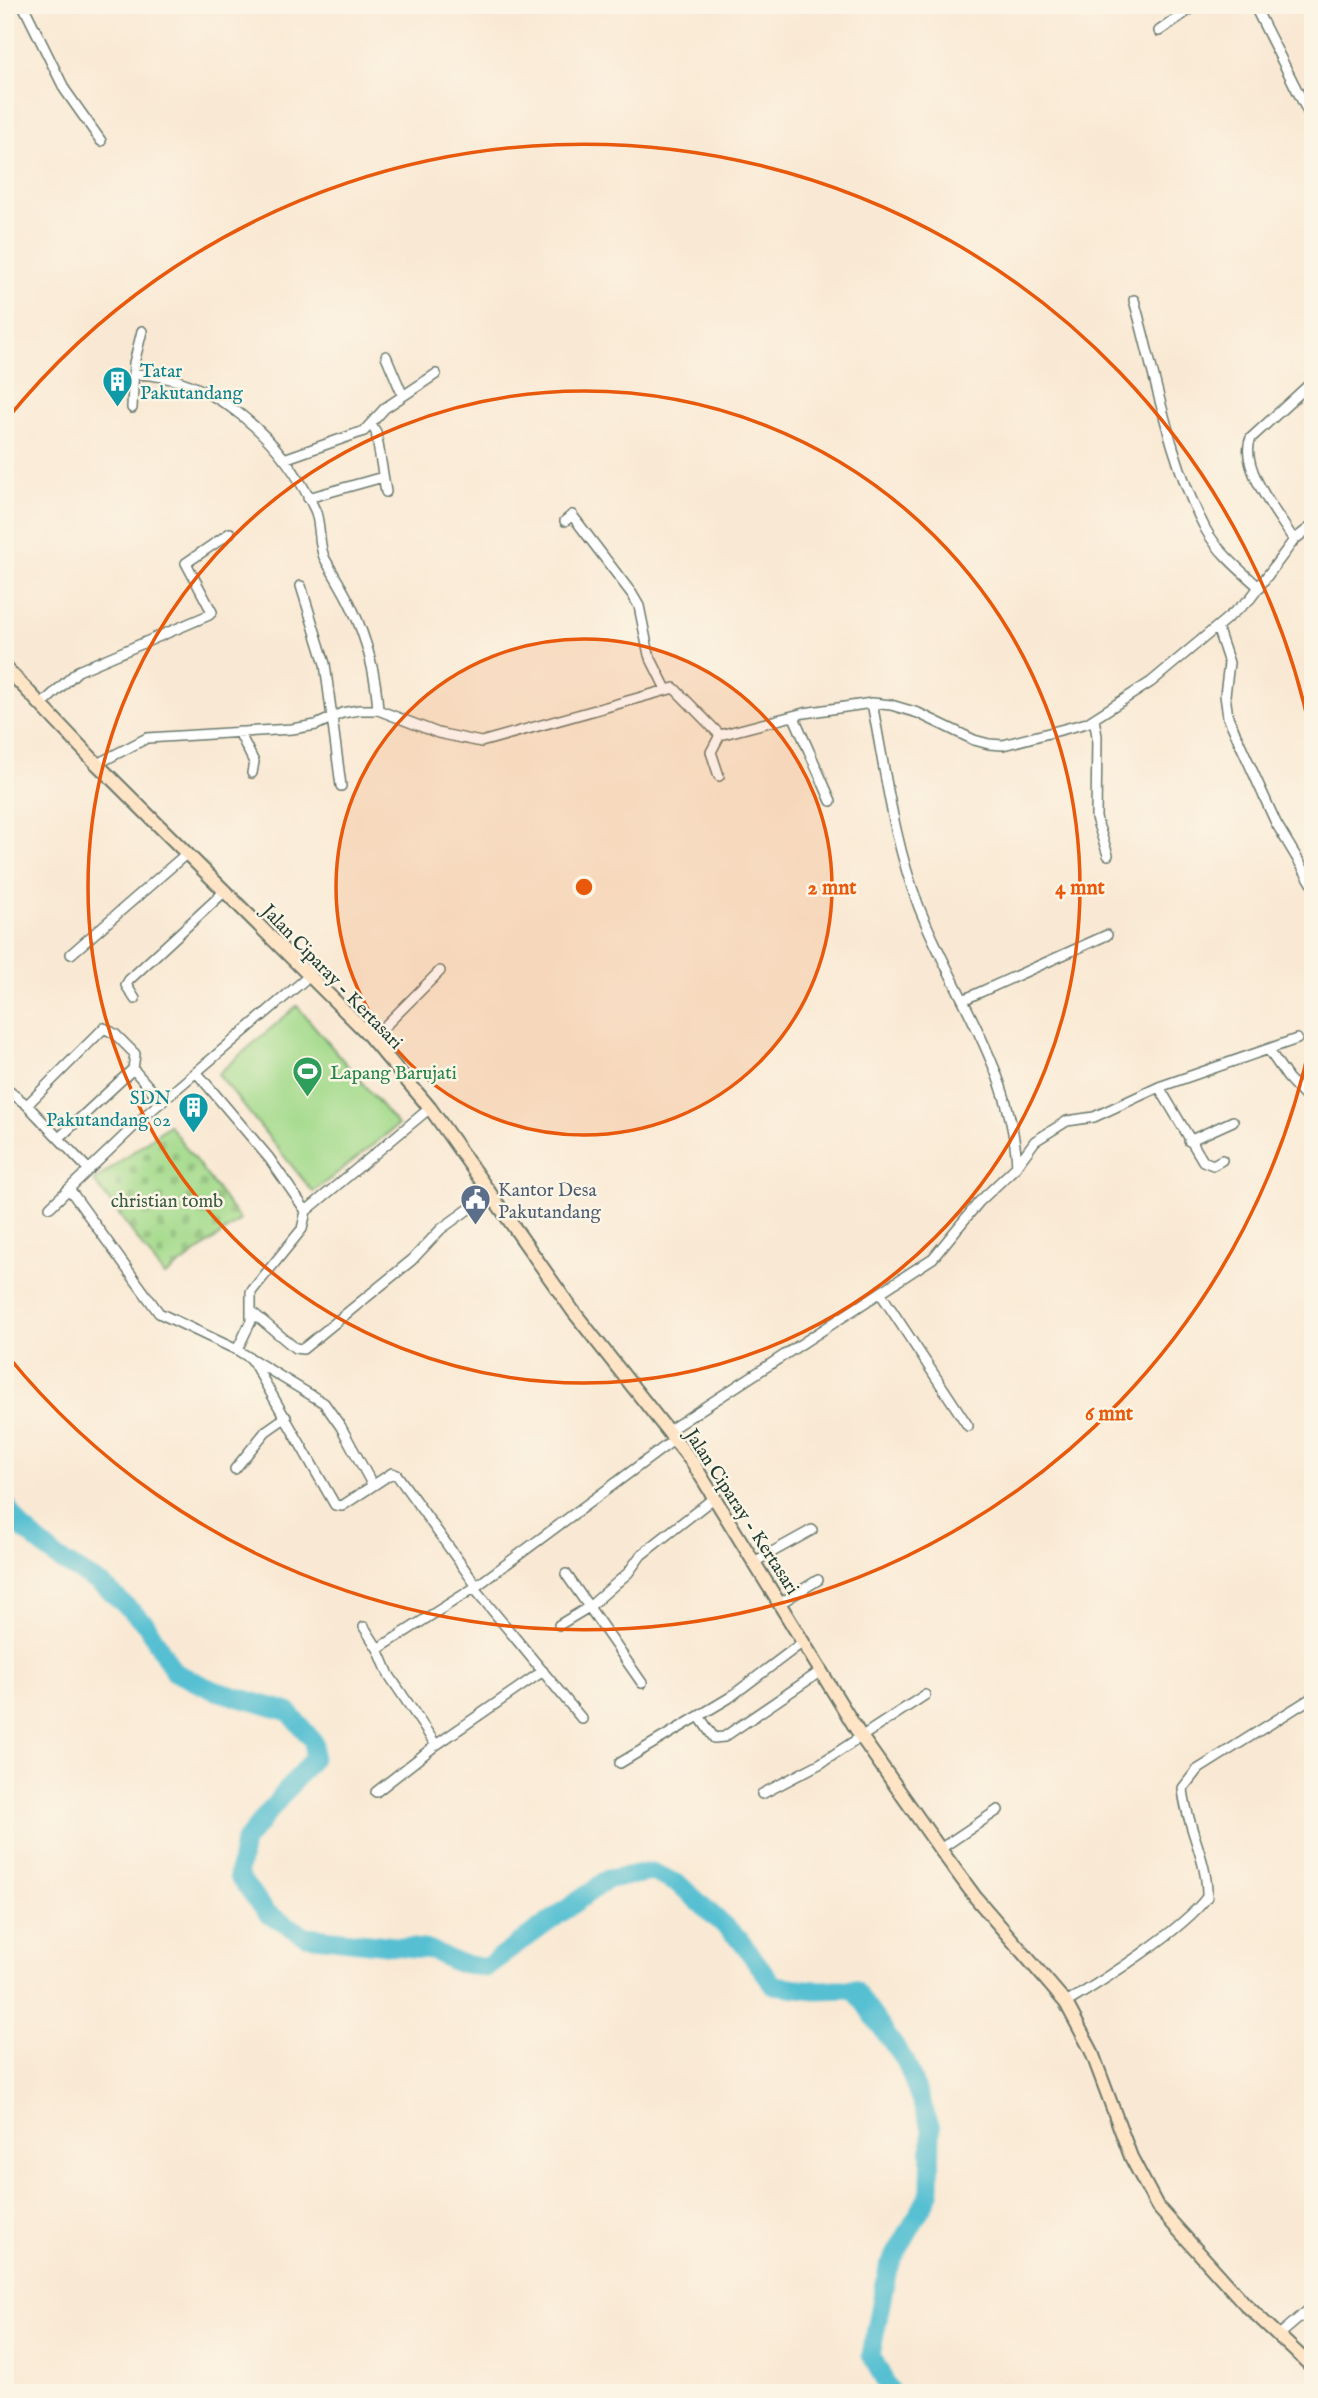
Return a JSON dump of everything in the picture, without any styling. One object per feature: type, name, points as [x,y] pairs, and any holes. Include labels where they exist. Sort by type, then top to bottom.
[{"type":"main road","name":"Jalan Ciparay - Kertasari","points":[[5,667],[40,706],[371,1040],[430,1108],[573,1311],[671,1435],[715,1497],[860,1735],[940,1849],[976,1898],[1066,2003],[1091,2050],[1131,2157],[1157,2206],[1201,2257],[1313,2368]]},
{"type":"street","points":[[23,5],[65,90],[101,141]]},
{"type":"street","points":[[1159,31],[1196,5]]},
{"type":"street","points":[[1254,5],[1313,122]]},
{"type":"street","points":[[1134,300],[1175,451],[1207,531],[1229,560],[1260,588]]},
{"type":"street","points":[[132,408],[134,374],[142,331]]},
{"type":"street","points":[[386,356],[402,396]]},
{"type":"street","points":[[134,374],[164,376],[233,408],[255,425],[284,459],[316,513],[324,555],[353,610],[369,652],[378,710]]},
{"type":"street","points":[[284,459],[372,426],[385,408],[436,374]]},
{"type":"street","points":[[1294,540],[1250,467],[1247,446],[1251,438],[1313,381]]},
{"type":"street","points":[[372,426],[376,432],[386,492]]},
{"type":"street","points":[[308,498],[383,477]]},
{"type":"street","points":[[565,521],[572,516],[639,606],[649,656],[666,689]]},
{"type":"street","points":[[97,764],[147,738],[292,729],[334,718],[342,713],[378,710],[438,733],[481,742],[641,699],[666,689],[677,690],[713,731],[720,735],[794,717],[872,703],[918,713],[989,744],[1003,744],[1094,719],[1151,682],[1260,588],[1294,540],[1313,525]]},
{"type":"street","points":[[40,706],[78,671],[209,615],[212,612],[186,563],[230,533]]},
{"type":"street","points":[[301,586],[325,664],[341,786]]},
{"type":"street","points":[[1217,627],[1229,663],[1225,695],[1228,717],[1276,823],[1313,885]]},
{"type":"street","points":[[872,703],[895,818],[918,904],[965,999],[995,1068],[1016,1145],[1017,1166]]},
{"type":"street","points":[[794,717],[831,802]]},
{"type":"street","points":[[1094,719],[1097,736],[1096,818],[1108,855]]},
{"type":"street","points":[[239,733],[254,762],[252,773]]},
{"type":"street","points":[[719,776],[711,752],[720,735]]},
{"type":"street","points":[[71,954],[186,854]]},
{"type":"street","points":[[135,999],[126,985],[129,980],[224,892]]},
{"type":"street","points":[[965,999],[1107,935]]},
{"type":"street","points":[[371,1040],[440,971]]},
{"type":"street","points":[[50,1207],[162,1102],[309,976]]},
{"type":"street","points":[[27,1105],[104,1028],[115,1034],[135,1054],[133,1069],[59,1138]]},
{"type":"street","points":[[378,1649],[475,1586],[671,1435],[933,1258],[979,1202],[1017,1166],[1035,1141],[1067,1121],[1094,1117],[1159,1087],[1297,1038]]},
{"type":"street","points":[[1268,1049],[1288,1078],[1313,1105]]},
{"type":"street","points":[[133,1069],[162,1102]]},
{"type":"street","points":[[197,1073],[268,1158],[306,1211]]},
{"type":"street","points":[[1159,1087],[1189,1141],[1207,1165],[1222,1160]]},
{"type":"street","points":[[5,1088],[27,1105],[89,1170]]},
{"type":"street","points":[[237,1349],[251,1321],[254,1287],[302,1229],[306,1211],[430,1108]]},
{"type":"street","points":[[1189,1141],[1233,1121]]},
{"type":"street","points":[[70,1190],[159,1313],[170,1321],[237,1349],[324,1403],[341,1427],[372,1484]]},
{"type":"street","points":[[251,1312],[295,1349],[303,1349],[412,1260],[441,1229],[491,1193]]},
{"type":"street","points":[[881,1293],[968,1426]]},
{"type":"street","points":[[251,1358],[335,1505],[342,1506],[392,1473],[400,1479],[475,1586],[582,1719]]},
{"type":"street","points":[[235,1469],[266,1431],[286,1417]]},
{"type":"street","points":[[559,1625],[589,1607],[628,1573],[641,1555],[715,1497]]},
{"type":"street","points":[[754,1562],[812,1530]]},
{"type":"street","points":[[566,1574],[642,1683]]},
{"type":"street","points":[[779,1604],[818,1580]]},
{"type":"street","points":[[364,1628],[378,1649],[389,1675],[436,1745]]},
{"type":"street","points":[[620,1763],[736,1693],[803,1642]]},
{"type":"street","points":[[376,1792],[436,1745],[543,1671]]},
{"type":"street","points":[[699,1716],[714,1738],[724,1737],[821,1671]]},
{"type":"street","points":[[762,1794],[821,1763],[925,1695]]},
{"type":"street","points":[[1066,2003],[1187,1918],[1207,1897],[1200,1846],[1186,1809],[1183,1788],[1197,1770],[1313,1697]]},
{"type":"street","points":[[940,1849],[998,1811]]},
{"type":"street","points":[[1278,2336],[1313,2306]]},
{"type":"green space","name":"Lapang Barujati","points":[[297,1006],[398,1125],[313,1192],[218,1074]]},
{"type":"green space","name":"christian tomb","points":[[169,1125],[240,1220],[165,1276],[94,1181]]},
{"type":"waterway","points":[[5,1503],[22,1528],[57,1558],[105,1587],[146,1624],[174,1672],[213,1690],[289,1712],[314,1742],[313,1758],[244,1842],[238,1876],[268,1914],[306,1936],[431,1950],[455,1962],[485,1968],[608,1879],[652,1872],[680,1885],[739,1939],[774,1985],[815,1990],[854,1989],[906,2062],[931,2128],[930,2193],[888,2268],[871,2355],[891,2393]]},
{"type":"place","name":"Tatar Pakutandang","points":[[117,408]]},
{"type":"place","name":"Lapang Barujati","points":[[307,1099]]},
{"type":"place","name":"SDN Pakutandang 02","points":[[194,1135]]},
{"type":"place","name":"Kantor Desa Pakutandang","points":[[475,1227]]}]
